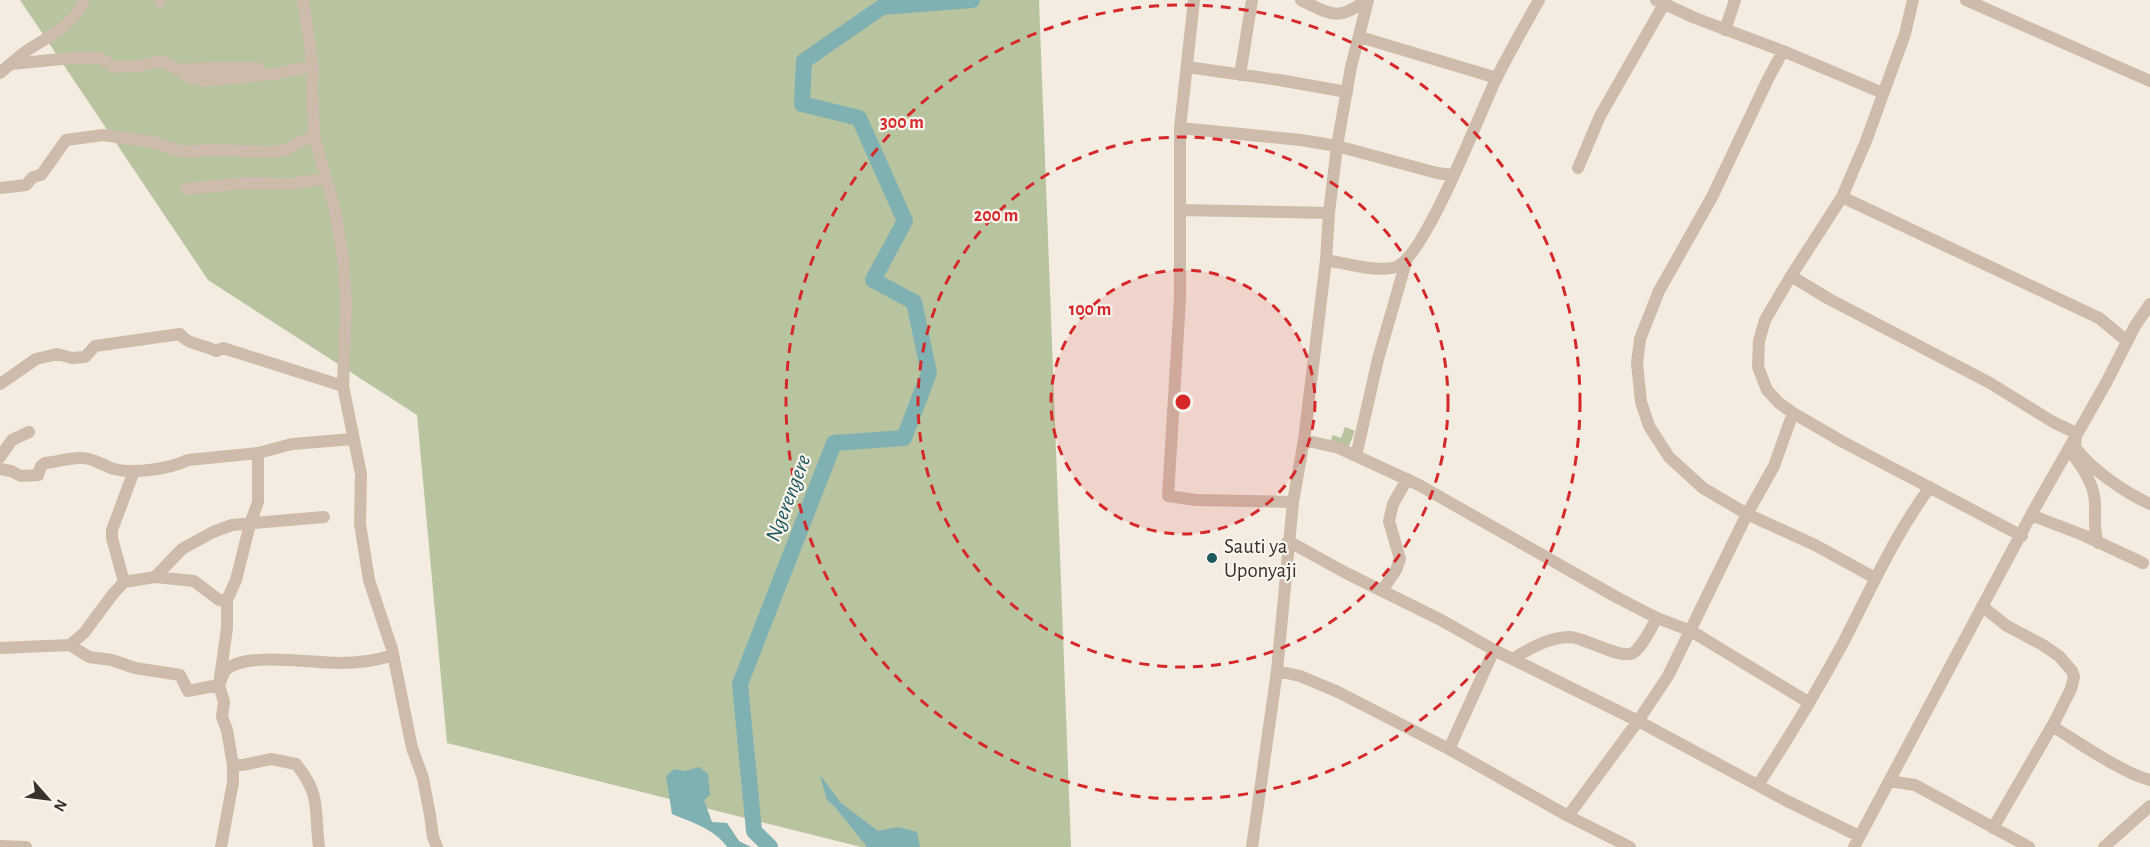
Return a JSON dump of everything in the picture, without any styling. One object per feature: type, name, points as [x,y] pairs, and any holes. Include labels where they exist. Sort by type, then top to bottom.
[{"type":"street","points":[[0,73],[23,54],[63,28],[73,18],[84,0]]},
{"type":"street","points":[[303,0],[313,66],[314,135],[340,234],[343,258],[346,303],[343,386],[361,474],[360,524],[369,580],[393,655],[412,748],[423,778],[436,847]]},
{"type":"street","points":[[1194,0],[1180,128],[1180,299],[1168,496],[1196,500],[1293,502]]},
{"type":"street","points":[[1240,75],[1252,0]]},
{"type":"street","points":[[1300,0],[1330,14],[1346,13],[1367,0]]},
{"type":"street","points":[[1252,847],[1276,671],[1288,541],[1304,440],[1326,260],[1337,146],[1351,67],[1367,0]]},
{"type":"street","points":[[1356,456],[1378,359],[1406,262],[1425,233],[1497,78],[1539,0]]},
{"type":"street","points":[[1725,30],[1735,0]]},
{"type":"street","points":[[1914,0],[1905,34],[1866,141],[1842,197],[1765,320],[1759,340],[1758,367],[1767,390],[1793,413],[1843,442],[2022,536]]},
{"type":"street","points":[[1966,0],[2150,81]]},
{"type":"street","points":[[1578,168],[1600,116],[1660,2],[1883,93]]},
{"type":"street","points":[[1360,37],[1497,78]]},
{"type":"street","points":[[1783,51],[1767,79],[1712,197],[1659,291],[1641,339],[1637,363],[1641,402],[1649,426],[1670,457],[1703,488],[1747,514],[1815,545],[1875,578]]},
{"type":"street","points":[[11,64],[72,58],[100,58],[114,67],[140,66],[160,61],[198,81],[222,81],[313,66]]},
{"type":"street","points":[[148,68],[179,70]]},
{"type":"street","points":[[1187,68],[1347,92]]},
{"type":"street","points":[[1180,128],[1301,140],[1337,146],[1437,173],[1453,175]]},
{"type":"street","points":[[0,188],[26,185],[33,177],[41,175],[66,140],[103,135],[153,142],[183,152],[209,150],[255,152],[281,151],[300,144],[314,135]]},
{"type":"street","points":[[186,189],[243,183],[292,184],[326,178]]},
{"type":"street","points":[[1842,197],[2099,318],[2127,341]]},
{"type":"street","points":[[1180,210],[1329,213]]},
{"type":"street","points":[[1326,260],[1383,269],[1395,268],[1406,262]]},
{"type":"street","points":[[1791,276],[1828,299],[1990,383],[2053,422],[2076,432]]},
{"type":"street","points":[[1288,541],[1494,650],[1638,721],[1758,785],[1857,842],[2076,432],[2106,383],[2146,307],[2150,304]]},
{"type":"street","points":[[0,384],[36,359],[57,354],[72,358],[85,357],[95,346],[180,334],[187,341],[206,345],[216,351],[223,348],[343,386]]},
{"type":"street","points":[[1568,816],[1668,676],[1747,514],[1774,466],[1793,413]]},
{"type":"street","points":[[0,457],[12,441],[29,432]]},
{"type":"street","points":[[2076,432],[2074,444],[2082,455],[2124,489],[2150,504]]},
{"type":"street","points":[[0,469],[21,476],[38,475],[41,466],[45,463],[81,457],[93,459],[114,469],[134,471],[176,466],[188,460],[258,453],[292,444],[353,439]]},
{"type":"street","points":[[1304,440],[1339,448],[1407,479],[1657,618],[1691,631],[1808,702]]},
{"type":"street","points":[[2068,449],[2078,461],[2092,487],[2096,504],[2094,533],[2098,543]]},
{"type":"street","points":[[222,847],[233,782],[227,730],[222,717],[224,702],[219,685],[227,628],[227,600],[236,580],[258,502],[258,453]]},
{"type":"street","points":[[124,582],[112,530],[134,471]]},
{"type":"street","points":[[1382,591],[1396,570],[1400,559],[1389,521],[1393,504],[1407,479]]},
{"type":"street","points":[[1758,785],[1842,645],[1888,551],[1930,486]]},
{"type":"street","points":[[2031,515],[2143,563]]},
{"type":"street","points":[[156,576],[185,546],[232,525],[324,517]]},
{"type":"street","points":[[70,645],[84,633],[112,594],[124,582],[156,576],[194,581],[219,600],[227,600]]},
{"type":"street","points":[[1983,607],[2007,626],[2059,656],[2072,671],[2073,683],[2052,726],[1993,828]]},
{"type":"street","points":[[1513,659],[1549,641],[1568,637],[1585,639],[1626,655],[1634,652],[1657,618]]},
{"type":"street","points":[[0,648],[70,645],[89,657],[112,660],[135,668],[180,675],[188,691],[219,685]]},
{"type":"street","points":[[1449,749],[1494,650]]},
{"type":"street","points":[[219,685],[226,669],[240,662],[270,659],[341,663],[393,655]]},
{"type":"street","points":[[1276,671],[1322,684],[1449,749],[1568,816],[1630,847]]},
{"type":"street","points":[[2052,726],[2103,757],[2150,780]]},
{"type":"street","points":[[1903,755],[1909,775],[1915,785]]},
{"type":"street","points":[[232,765],[271,759],[296,764],[313,788],[320,847]]},
{"type":"street","points":[[1890,781],[1915,785],[2029,847]]},
{"type":"street","points":[[2104,847],[2150,806]]},
{"type":"street","points":[[0,846],[26,847]]},
{"type":"green space","points":[[20,0],[1039,0],[1071,847],[861,847],[447,743],[417,415],[208,280]]},
{"type":"green space","points":[[1345,427],[1355,431],[1348,448],[1330,442],[1333,435],[1341,438]]},
{"type":"water","points":[[699,767],[708,774],[710,795],[704,800],[712,822],[727,823],[739,841],[751,847],[727,847],[716,835],[672,814],[666,776],[674,769],[685,771]]},
{"type":"water","points":[[820,775],[841,803],[878,831],[898,827],[917,832],[920,847],[867,847],[827,800]]},
{"type":"waterway","name":"Ngerengere","points":[[770,847],[754,831],[740,684],[834,443],[904,438],[929,373],[914,302],[873,280],[905,221],[859,118],[802,104],[804,61],[882,7],[972,0]]},
{"type":"place","name":"Sauti ya Uponyaji","points":[[1212,558]]}]
